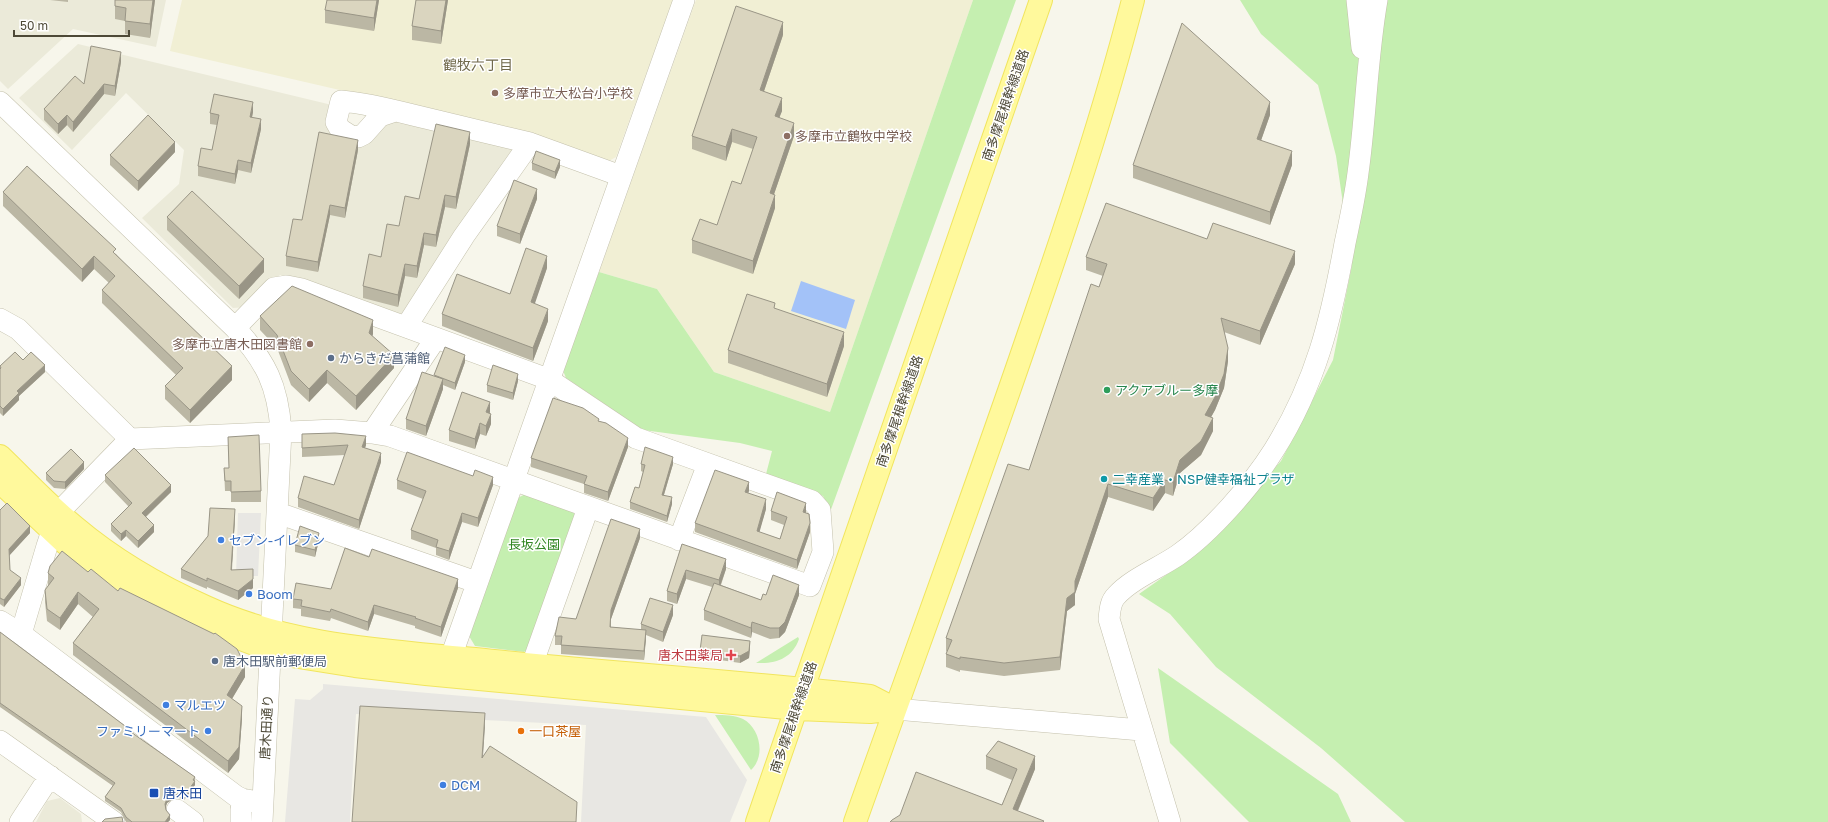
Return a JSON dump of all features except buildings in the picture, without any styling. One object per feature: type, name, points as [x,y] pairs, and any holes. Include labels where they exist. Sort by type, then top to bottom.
[{"type":"main road","name":"南多摩尾根幹線道路","points":[[757,822],[1041,0]]},
{"type":"main road","points":[[855,822],[967,514],[1085,169],[1116,69],[1133,0]]},
{"type":"main road","points":[[0,456],[91,563],[133,590],[204,625],[271,641],[315,661],[355,666],[800,699]]},
{"type":"main road","points":[[0,482],[55,522]]},
{"type":"main road","points":[[271,641],[312,641],[357,648],[532,665],[800,699],[870,712],[895,709]]},
{"type":"street","points":[[450,657],[512,479],[684,0]]},
{"type":"street","points":[[1357,0],[1366,86]]},
{"type":"street","points":[[1170,822],[1141,730],[1109,619],[1110,608],[1114,597],[1180,554],[1218,520],[1251,483],[1274,451],[1309,385],[1320,355],[1342,261],[1358,175],[1366,86],[1377,0]]},
{"type":"street","name":"唐木田通り","points":[[0,102],[235,328],[255,350],[269,374],[277,399],[281,431],[271,641],[254,815]]},
{"type":"street","points":[[395,111],[530,143],[621,176]]},
{"type":"street","points":[[406,327],[464,236],[530,143]]},
{"type":"street","points":[[21,634],[55,522],[130,438],[281,431],[335,430],[372,432],[390,436],[512,479],[588,508],[810,586],[823,552],[820,510],[812,501],[636,438],[548,379],[302,289],[287,286],[274,288],[235,328]]},
{"type":"street","points":[[0,319],[18,329],[130,438]]},
{"type":"street","points":[[372,432],[436,338]]},
{"type":"street","points":[[679,540],[708,464]]},
{"type":"street","points":[[532,665],[588,508]]},
{"type":"street","points":[[278,513],[476,582]]},
{"type":"street","points":[[0,621],[21,634],[242,800],[254,815]]},
{"type":"street","points":[[895,709],[1141,730]]},
{"type":"street","points":[[0,742],[114,822]]},
{"type":"street","points":[[20,822],[50,776]]},
{"type":"shaded area","points":[[0,0],[166,0],[156,47],[73,29],[8,89],[0,81]]},
{"type":"shaded area","name":"多摩市立大松台小学校","points":[[182,0],[673,0],[616,157],[607,162],[531,134],[170,51]]},
{"type":"shaded area","name":"多摩市立鶴牧中学校","points":[[696,0],[973,0],[830,412],[714,372],[657,289],[599,272]]},
{"type":"shaded area","points":[[78,44],[332,105],[334,133],[379,126],[397,118],[513,146],[517,153],[409,311],[396,315],[280,275],[247,307],[233,308],[142,218],[179,184],[184,150],[126,93],[72,150],[19,98]]},
{"type":"shaded area","points":[[238,513],[261,513],[258,576],[236,576]]},
{"type":"shaded area","points":[[323,684],[706,717],[747,780],[730,822],[581,822],[586,725],[356,714],[350,822],[285,822],[295,699],[310,700],[323,689]]},
{"type":"shaded area","points":[[60,798],[81,814],[82,822],[36,822],[47,801]]},
{"type":"green space","points":[[973,0],[1016,0],[829,515],[827,504],[823,496],[766,474],[772,451],[740,443],[643,430],[566,378],[562,368],[599,272],[657,289],[714,372],[830,412]]},
{"type":"green space","points":[[1240,0],[1828,0],[1828,822],[1405,822],[1321,748],[1216,667],[1170,614],[1139,594],[1193,556],[1281,461],[1333,360],[1352,265],[1336,156],[1318,85],[1261,34]]},
{"type":"green space","name":"長坂公園","points":[[527,493],[573,510],[576,521],[531,646],[524,652],[475,646],[469,636],[516,499]]},
{"type":"green space","points":[[798,637],[799,639],[796,646],[787,656],[776,661],[756,663]]},
{"type":"green space","points":[[1158,668],[1338,794],[1351,822],[1249,822],[1170,743]]},
{"type":"green space","points":[[715,715],[743,719],[754,729],[757,735],[760,750],[756,764],[751,770]]},
{"type":"water","points":[[801,281],[855,300],[846,329],[791,311]]},
{"type":"place","name":"多摩市立大松台小学校","points":[[495,93]]},
{"type":"place","name":"多摩市立鶴牧中学校","points":[[787,136]]},
{"type":"place","name":"多摩市立唐木田図書館","points":[[310,344]]},
{"type":"place","name":"からきだ菖蒲館","points":[[331,358]]},
{"type":"place","name":"アクアブルー多摩","points":[[1107,390]]},
{"type":"place","name":"二幸産業・NSP健幸福祉プラザ","points":[[1104,479]]},
{"type":"place","name":"セブン-イレブン","points":[[221,540]]},
{"type":"place","name":"Boom","points":[[249,594]]},
{"type":"place","name":"唐木田薬局","points":[[731,655]]},
{"type":"place","name":"唐木田駅前郵便局","points":[[215,661]]},
{"type":"place","name":"マルエツ","points":[[166,705]]},
{"type":"place","name":"ファミリーマート","points":[[208,731]]},
{"type":"place","name":"一口茶屋","points":[[521,731]]},
{"type":"place","name":"DCM","points":[[443,785]]},
{"type":"place","name":"唐木田","points":[[154,793]]},
{"type":"district","name":"鶴牧六丁目","points":[[478,64]]}]
